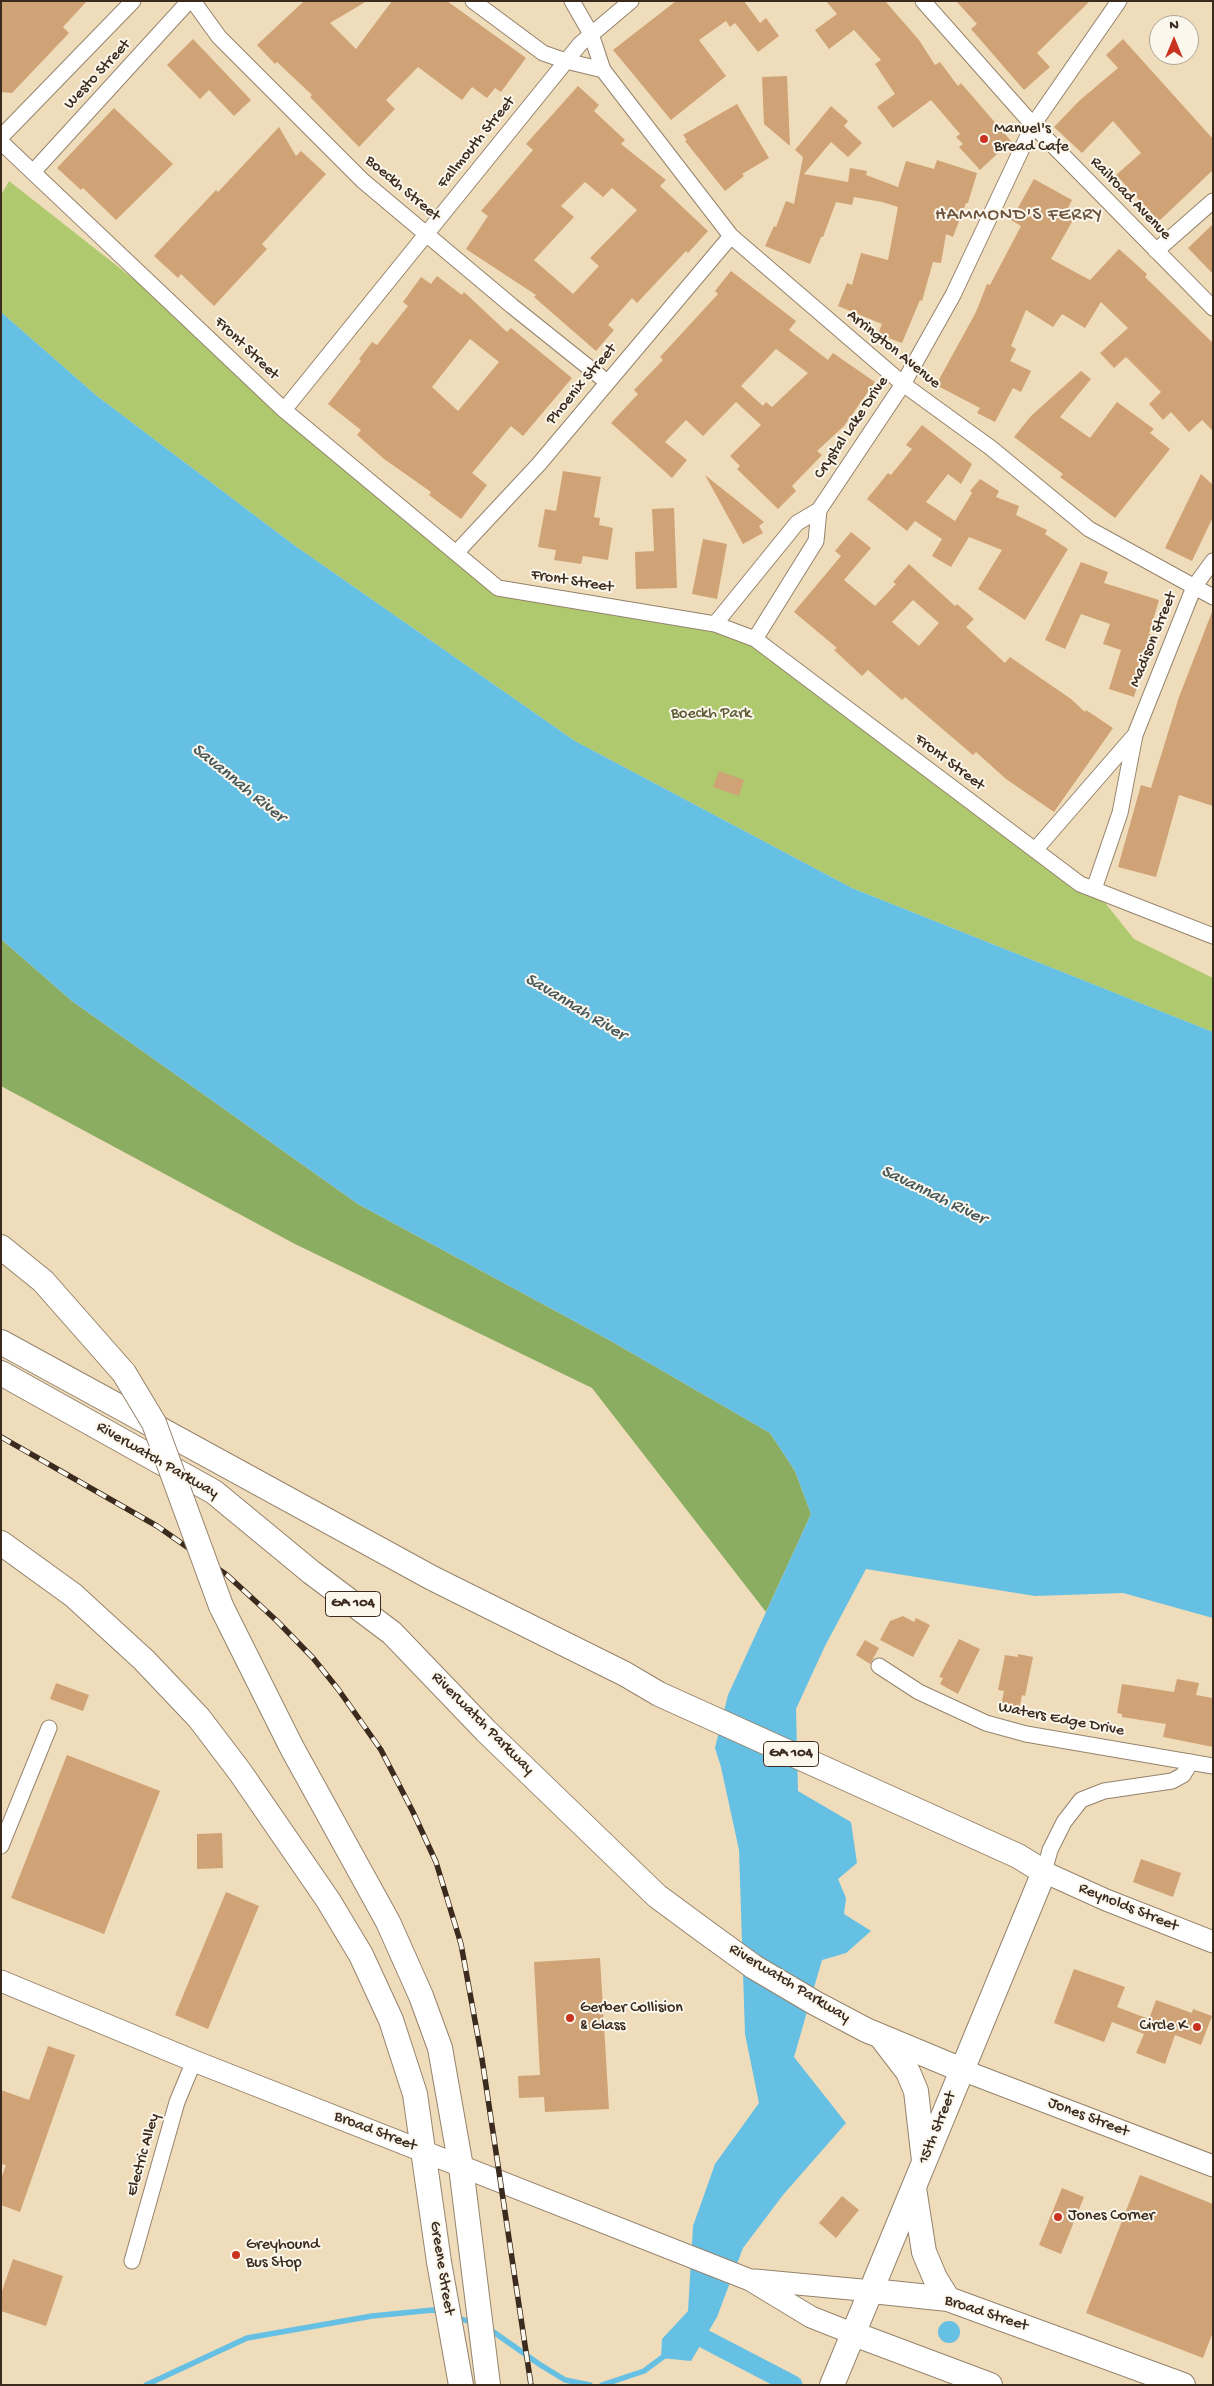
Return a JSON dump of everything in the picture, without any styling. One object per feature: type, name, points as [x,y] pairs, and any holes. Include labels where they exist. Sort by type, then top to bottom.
[{"type":"main road","name":"Greene Street","points":[[1,1247],[43,1281],[124,1373],[154,1423],[221,1606],[292,1748],[388,1922],[421,1996],[440,2048],[461,2167],[488,2385]]},
{"type":"main road","name":"Riverwatch Parkway","points":[[1,1342],[432,1578],[625,1674],[659,1694],[1018,1856],[1044,1872]]},
{"type":"main road","name":"Riverwatch Parkway","points":[[1,1373],[214,1492],[311,1572],[392,1633],[486,1731],[657,1896],[754,1967],[815,2003],[873,2032],[962,2070]]},
{"type":"main road","name":"Greene Street","points":[[1,1544],[73,1595],[144,1660],[199,1718],[240,1772],[328,1900],[361,1955],[391,2020],[415,2094],[439,2262],[461,2385]]},
{"type":"main road","name":"Reynolds Street","points":[[1044,1872],[1106,1900],[1213,1942]]},
{"type":"main road","name":"15th Street","points":[[836,2377],[1044,1872]]},
{"type":"main road","name":"Broad Street","points":[[1,1981],[194,2061],[750,2280],[811,2317],[990,2385]]},
{"type":"main road","points":[[873,2032],[901,2061],[914,2085],[918,2103],[924,2164]]},
{"type":"main road","name":"Jones Street","points":[[962,2070],[1213,2166]]},
{"type":"main road","points":[[914,2188],[924,2252],[934,2278],[948,2299]]},
{"type":"main road","name":"Broad Street","points":[[750,2280],[948,2299],[1183,2385]]},
{"type":"street","name":"Westo Street","points":[[1,137],[132,1]]},
{"type":"street","name":"Westo Street","points":[[33,172],[191,1]]},
{"type":"street","name":"Boeckh Street","points":[[191,1],[219,37],[363,181],[512,306],[608,382]]},
{"type":"street","points":[[473,1],[543,53],[603,70]]},
{"type":"street","name":"Arrington Avenue","points":[[572,1],[591,34],[603,70],[731,236],[903,384],[991,448],[1089,529],[1213,597]]},
{"type":"street","name":"Fallmouth Street","points":[[284,410],[580,44],[631,1]]},
{"type":"street","name":"Railroad Avenue","points":[[922,1],[1033,125],[1213,308]]},
{"type":"street","name":"Crystal Lake Drive","points":[[715,624],[797,523],[818,510],[903,384],[953,295],[1033,125],[1119,1]]},
{"type":"street","name":"Front Street","points":[[1,142],[284,410],[498,588],[715,624],[755,638],[1080,884],[1213,936]]},
{"type":"street","points":[[1156,251],[1213,201]]},
{"type":"street","name":"Phoenix Street","points":[[456,553],[539,464],[731,236]]},
{"type":"street","points":[[755,638],[816,541],[818,510]]},
{"type":"street","name":"Madison Street","points":[[1094,889],[1120,813],[1135,735],[1194,587],[1213,561]]},
{"type":"street","name":"Madison Street","points":[[1035,850],[1135,735]]},
{"type":"street","name":"Waters Edge Drive","points":[[879,1666],[920,1692],[986,1723],[1026,1734],[1213,1766]]},
{"type":"street","points":[[1,1846],[49,1728]]},
{"type":"street","points":[[1044,1872],[1050,1850],[1064,1822],[1081,1800],[1104,1791],[1172,1781],[1183,1775],[1191,1762]]},
{"type":"street","name":"Electric Alley","points":[[132,2261],[177,2102],[194,2061]]},
{"type":"green space","name":"Boeckh Park","points":[[9,181],[210,339],[498,588],[738,632],[1094,889],[1134,939],[1213,978],[1213,1032],[852,888],[575,741],[294,545],[97,396],[1,312],[1,195]]},
{"type":"green space","points":[[1,939],[72,1001],[358,1204],[611,1341],[770,1433],[795,1471],[811,1514],[766,1612],[592,1388],[295,1244],[1,1086]]},
{"type":"water","name":"Savannah River","points":[[1,312],[97,396],[294,545],[575,741],[852,888],[1213,1032],[1213,1618],[1123,1593],[1035,1596],[866,1569],[825,1646],[796,1709],[798,1791],[851,1822],[857,1863],[838,1879],[846,1898],[844,1914],[871,1931],[846,1953],[822,1960],[794,2057],[846,2123],[783,2195],[743,2248],[717,2317],[691,2361],[661,2358],[662,2339],[688,2311],[693,2226],[715,2164],[759,2103],[745,2034],[739,1850],[715,1748],[728,1695],[811,1514],[795,1471],[770,1433],[611,1341],[358,1204],[72,1001],[1,939]]},
{"type":"water","points":[[949,2321],[959,2328],[960,2332],[953,2342],[949,2343],[939,2336],[938,2332],[945,2322]]},
{"type":"building","points":[[1,1],[87,1],[63,27],[69,33],[12,93],[1,92]]},
{"type":"building","points":[[304,1],[367,1],[330,23],[356,49],[392,1],[447,1],[526,58],[501,92],[495,88],[487,98],[472,87],[462,100],[418,67],[386,100],[395,109],[359,147],[310,97],[312,95],[277,62],[275,64],[257,45]]},
{"type":"building","points":[[676,1],[744,1],[760,23],[766,18],[779,36],[758,52],[735,23],[730,27],[726,21],[699,40],[726,76],[671,120],[613,50]]},
{"type":"building","points":[[826,1],[885,1],[919,40],[935,65],[940,62],[958,86],[961,83],[1011,141],[980,170],[959,147],[963,144],[956,137],[960,134],[931,100],[893,128],[877,107],[895,94],[875,64],[881,60],[854,30],[829,49],[815,30],[837,14]]},
{"type":"building","points":[[956,1],[1090,1],[1037,53],[1050,67],[1024,90],[971,29],[977,24]]},
{"type":"building","points":[[193,39],[251,100],[234,116],[209,90],[200,99],[167,65]]},
{"type":"building","points":[[1123,39],[1213,139],[1213,170],[1159,221],[1116,175],[1141,153],[1113,121],[1082,153],[1054,127],[1079,101],[1118,68],[1106,55]]},
{"type":"building","points":[[787,76],[790,146],[764,124],[762,77]]},
{"type":"building","points":[[578,86],[599,105],[594,111],[625,140],[621,144],[666,180],[660,186],[708,231],[688,253],[686,251],[637,303],[632,298],[608,325],[614,330],[596,351],[534,297],[536,295],[466,249],[488,216],[481,211],[533,150],[526,144]],"holes":[[[585,182],[603,197],[612,188],[637,210],[590,258],[599,266],[573,294],[534,260],[574,217],[561,206]]]},
{"type":"building","points":[[737,104],[769,158],[742,174],[744,176],[725,191],[685,141],[687,140],[683,135]]},
{"type":"building","points":[[831,106],[848,121],[844,126],[862,143],[848,157],[831,142],[804,174],[848,182],[850,168],[867,171],[866,175],[898,187],[906,161],[934,169],[937,160],[977,173],[968,203],[966,203],[953,237],[946,234],[941,263],[933,262],[922,301],[920,300],[902,343],[878,334],[882,324],[838,306],[847,283],[852,285],[861,253],[888,260],[898,207],[854,197],[852,205],[836,202],[823,237],[821,237],[810,264],[765,246],[774,226],[776,227],[786,201],[794,204],[803,157],[795,150]]},
{"type":"building","points":[[114,108],[173,164],[116,220],[83,188],[81,190],[57,168]]},
{"type":"building","points":[[279,127],[296,156],[301,151],[326,174],[262,244],[267,249],[214,306],[181,274],[178,278],[154,256]]},
{"type":"building","points":[[1034,179],[1072,200],[1068,208],[1077,213],[1051,259],[1090,280],[1119,249],[1147,274],[1145,277],[1213,343],[1213,431],[1202,420],[1189,432],[1171,412],[1163,420],[1149,404],[1161,392],[1126,357],[1114,368],[1100,353],[1128,328],[1101,302],[1085,328],[1062,314],[1053,327],[1026,310],[1011,346],[1016,349],[1010,361],[1031,371],[1021,392],[1013,388],[995,422],[977,413],[980,408],[936,385],[976,312],[987,284],[990,285],[1021,226],[1011,220]]},
{"type":"building","points":[[1213,224],[1213,274],[1188,248]]},
{"type":"building","points":[[731,271],[796,321],[789,330],[828,360],[833,353],[875,382],[844,426],[817,451],[822,455],[792,486],[796,491],[778,509],[737,469],[740,466],[730,456],[761,425],[736,402],[703,436],[686,420],[665,442],[687,460],[672,478],[611,423],[638,394],[634,390],[663,360],[660,357],[718,294],[715,291]],"holes":[[[776,349],[808,373],[772,407],[766,402],[763,406],[741,386]]]},
{"type":"building","points":[[437,276],[462,295],[464,292],[507,332],[511,328],[572,378],[523,436],[511,426],[472,473],[487,485],[461,519],[429,495],[431,492],[384,459],[357,435],[361,430],[328,404],[361,361],[359,359],[372,342],[377,345],[408,306],[403,302],[421,277],[431,284]],"holes":[[[470,339],[499,362],[458,411],[432,387]]]},
{"type":"building","points":[[1081,371],[1091,379],[1060,417],[1090,438],[1117,402],[1154,429],[1150,433],[1170,449],[1115,518],[1060,477],[1063,474],[1014,437],[1031,416]]},
{"type":"building","points":[[922,425],[972,464],[961,484],[948,474],[926,502],[955,521],[972,493],[970,491],[980,479],[999,491],[996,497],[1019,506],[1016,515],[1047,530],[1045,534],[1068,549],[1025,620],[978,589],[1002,550],[969,537],[951,567],[932,556],[942,539],[915,521],[907,531],[867,499],[888,473],[891,475],[912,449],[906,445]]},
{"type":"building","points":[[563,471],[601,477],[594,517],[600,518],[599,525],[613,528],[608,560],[583,556],[581,564],[554,560],[556,550],[538,547],[545,509],[556,511]]},
{"type":"building","points":[[1201,474],[1213,485],[1213,517],[1192,561],[1165,548]]},
{"type":"building","points":[[705,475],[764,522],[759,526],[763,533],[743,544]]},
{"type":"building","points":[[674,508],[677,588],[636,589],[635,552],[654,551],[652,509]]},
{"type":"building","points":[[851,532],[871,548],[844,580],[875,606],[896,584],[893,582],[909,564],[955,606],[957,604],[974,619],[966,627],[1005,663],[1010,657],[1071,699],[1085,712],[1086,710],[1113,728],[1054,812],[1006,779],[976,752],[973,755],[905,697],[902,700],[868,670],[862,676],[834,650],[837,648],[794,612],[841,556],[835,551]],"holes":[[[913,600],[939,623],[919,646],[892,622]]]},
{"type":"building","points":[[703,539],[727,544],[717,599],[692,594]]},
{"type":"building","points":[[1081,562],[1108,572],[1104,583],[1159,600],[1149,634],[1153,635],[1134,697],[1109,689],[1121,650],[1103,644],[1110,624],[1081,614],[1065,649],[1045,640]]},
{"type":"building","points":[[1212,612],[1213,806],[1179,795],[1156,877],[1118,867],[1141,785],[1151,788],[1179,697]]},
{"type":"building","points":[[719,771],[744,780],[739,796],[713,787]]},
{"type":"building","points":[[903,1616],[914,1622],[916,1618],[930,1625],[913,1657],[880,1640],[890,1621]]},
{"type":"building","points":[[959,1639],[980,1649],[958,1694],[940,1684],[943,1678],[939,1677]]},
{"type":"building","points":[[865,1640],[879,1648],[870,1664],[856,1655]]},
{"type":"building","points":[[1018,1654],[1033,1657],[1025,1696],[1022,1695],[1019,1710],[1001,1706],[1004,1691],[998,1690],[1005,1655],[1018,1657]]},
{"type":"building","points":[[1177,1679],[1199,1683],[1196,1695],[1213,1698],[1213,1747],[1163,1737],[1166,1724],[1122,1717],[1122,1714],[1117,1713],[1122,1684],[1174,1692]]},
{"type":"building","points":[[56,1683],[89,1695],[83,1711],[50,1699]]},
{"type":"building","points":[[67,1755],[160,1791],[104,1934],[11,1898]]},
{"type":"building","points":[[222,1833],[223,1868],[197,1869],[197,1834]]},
{"type":"building","points":[[1141,1859],[1181,1873],[1173,1897],[1133,1882]]},
{"type":"building","points":[[226,1892],[259,1906],[208,2029],[175,2015]]},
{"type":"building","name":"Gerber Collision & Glass","points":[[600,1958],[609,2109],[545,2112],[544,2097],[519,2098],[518,2076],[540,2075],[534,1962]]},
{"type":"building","points":[[1074,1969],[1125,1987],[1117,2007],[1149,2019],[1156,2000],[1192,2013],[1193,2009],[1212,2016],[1201,2045],[1175,2035],[1165,2064],[1136,2053],[1144,2034],[1112,2022],[1104,2042],[1054,2023]]},
{"type":"building","points":[[48,2046],[75,2055],[20,2212],[1,2205],[1,2179],[6,2165],[1,2164],[1,2090],[29,2100]]},
{"type":"building","points":[[1140,2175],[1213,2204],[1213,2332],[1203,2358],[1086,2313]]},
{"type":"building","points":[[1062,2188],[1084,2197],[1061,2254],[1039,2245]]},
{"type":"building","points":[[842,2196],[859,2210],[836,2238],[819,2223]]},
{"type":"building","points":[[13,2259],[63,2276],[46,2326],[1,2311],[1,2294]]},
{"type":"waterway","points":[[146,2385],[247,2338],[372,2316],[433,2310],[441,2312]]},
{"type":"waterway","points":[[455,2317],[474,2323]]},
{"type":"waterway","points":[[701,2323],[695,2334],[793,2385]]},
{"type":"waterway","points":[[488,2328],[565,2380],[590,2385]]},
{"type":"waterway","points":[[602,2385],[644,2371],[667,2354]]},
{"type":"railway","points":[[1,1437],[157,1526],[227,1575],[277,1621],[313,1658],[338,1689],[381,1750],[436,1862],[461,1944],[482,2059],[531,2385]]},
{"type":"place","name":"Manuel's Bread Cafe","points":[[984,139]]},
{"type":"place","name":"Gerber Collision & Glass","points":[[570,2018]]},
{"type":"place","name":"Circle K","points":[[1197,2027]]},
{"type":"place","name":"Jones Corner","points":[[1058,2217]]},
{"type":"place","name":"Greyhound Bus Stop","points":[[236,2255]]},
{"type":"district","name":"HAMMOND'S FERRY","points":[[1019,216]]}]
